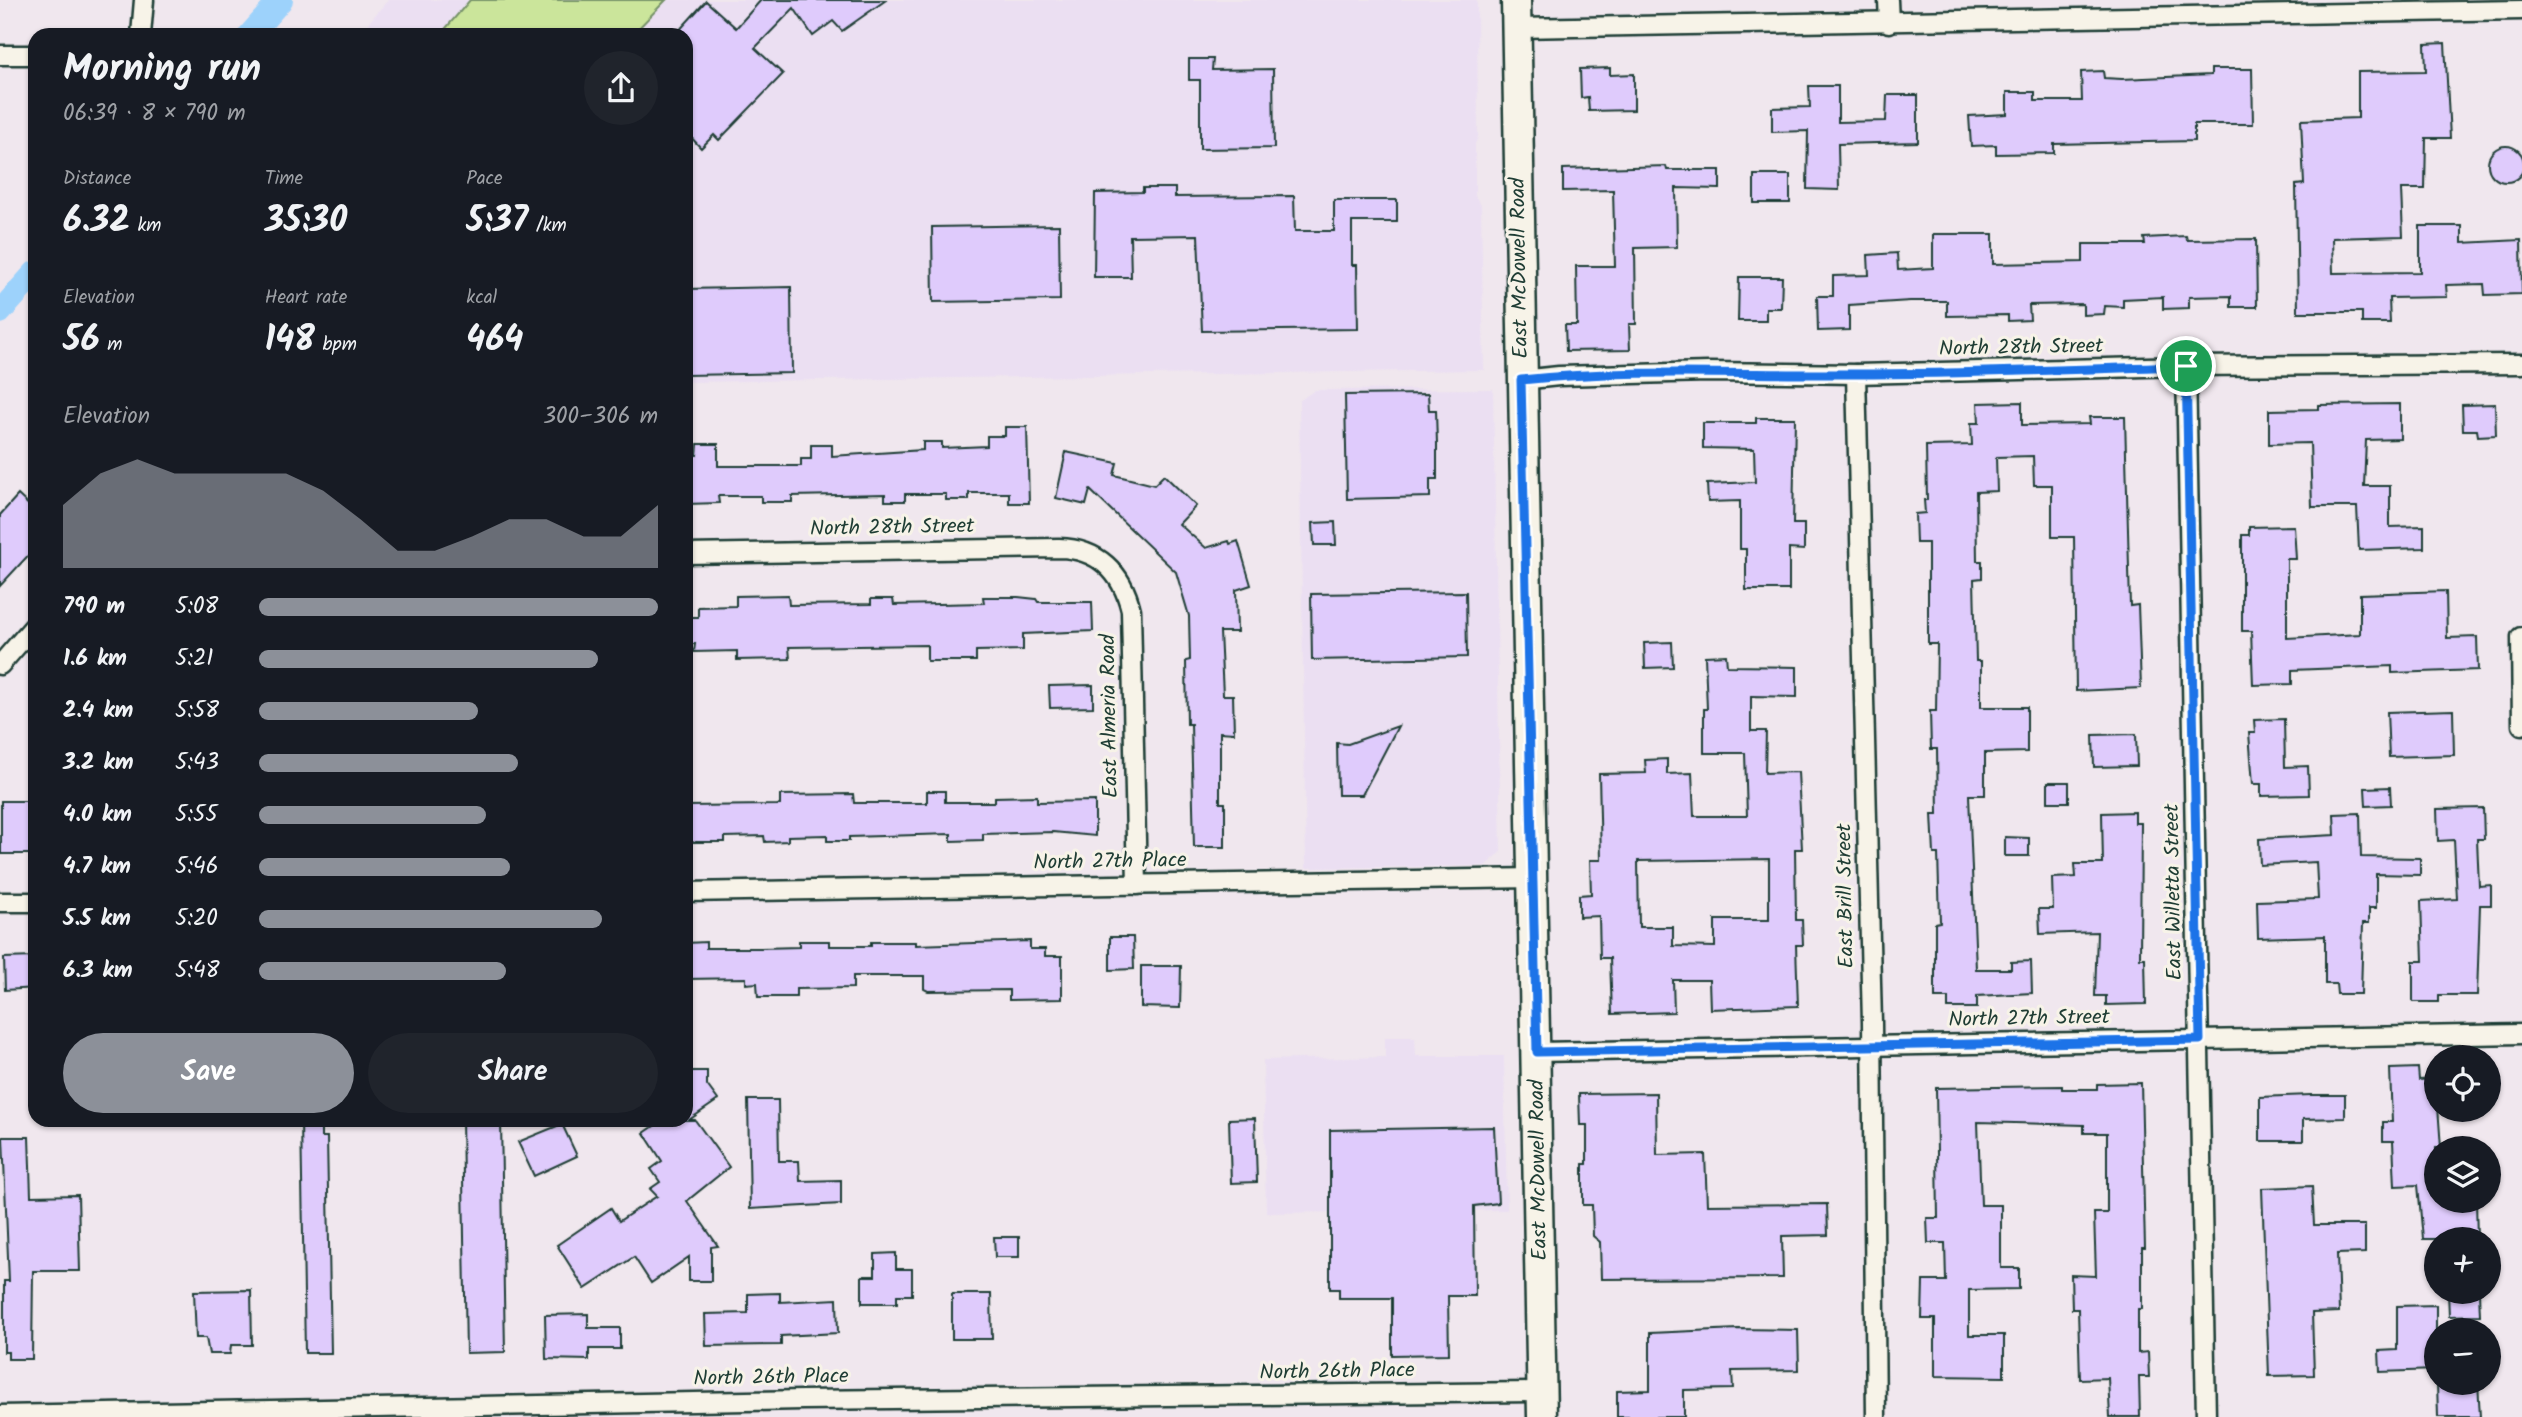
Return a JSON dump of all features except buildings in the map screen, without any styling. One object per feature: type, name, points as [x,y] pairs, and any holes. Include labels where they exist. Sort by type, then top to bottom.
[{"type":"main road","name":"East McDowell Road","points":[[1516,14],[1521,380],[1535,878],[1542,1405]]},
{"type":"street","points":[[142,28],[144,0]]},
{"type":"street","points":[[1888,0],[1889,23]]},
{"type":"street","points":[[1516,14],[1889,23],[2383,7],[2522,10]]},
{"type":"street","points":[[0,55],[28,55]]},
{"type":"street","name":"North 28th Street","points":[[1521,380],[1562,376],[1708,372],[1856,374],[2186,366],[2522,364]]},
{"type":"street","name":"East Willetta Street","points":[[2186,366],[2206,1417]]},
{"type":"street","name":"East Brill Street","points":[[1856,374],[1872,1045],[1877,1417]]},
{"type":"street","name":"North 28th Street","points":[[693,554],[1059,548],[1077,549],[1098,556]]},
{"type":"street","name":"East Almeria Road","points":[[1098,556],[1116,573],[1131,610],[1137,885]]},
{"type":"street","points":[[0,665],[28,633]]},
{"type":"street","points":[[2521,637],[2522,725]]},
{"type":"street","name":"North 27th Place","points":[[693,892],[1535,878]]},
{"type":"street","points":[[0,902],[28,902]]},
{"type":"street","name":"North 27th Street","points":[[1537,1052],[2522,1034]]},
{"type":"street","name":"North 26th Place","points":[[0,1415],[803,1400],[1542,1405]]},
{"type":"shaded area","points":[[388,0],[1477,0],[1478,137],[1475,144],[1475,196],[1481,205],[1484,370],[693,382],[693,28],[364,28]]},
{"type":"shaded area","points":[[1493,389],[1501,852],[1485,866],[1306,868],[1299,401],[1315,390]]},
{"type":"shaded area","points":[[1385,1037],[1415,1037],[1416,1056],[1504,1056],[1507,1210],[1266,1213],[1263,1060],[1385,1057]]},
{"type":"green space","points":[[470,0],[666,0],[639,28],[446,28]]},
{"type":"waterway","points":[[256,28],[281,0]]},
{"type":"waterway","points":[[0,312],[28,281]]},
{"type":"route","points":[[2186,366],[2200,1040],[1537,1052],[1535,878],[1521,380],[1562,376],[1708,372],[1856,374],[2186,366]]}]
